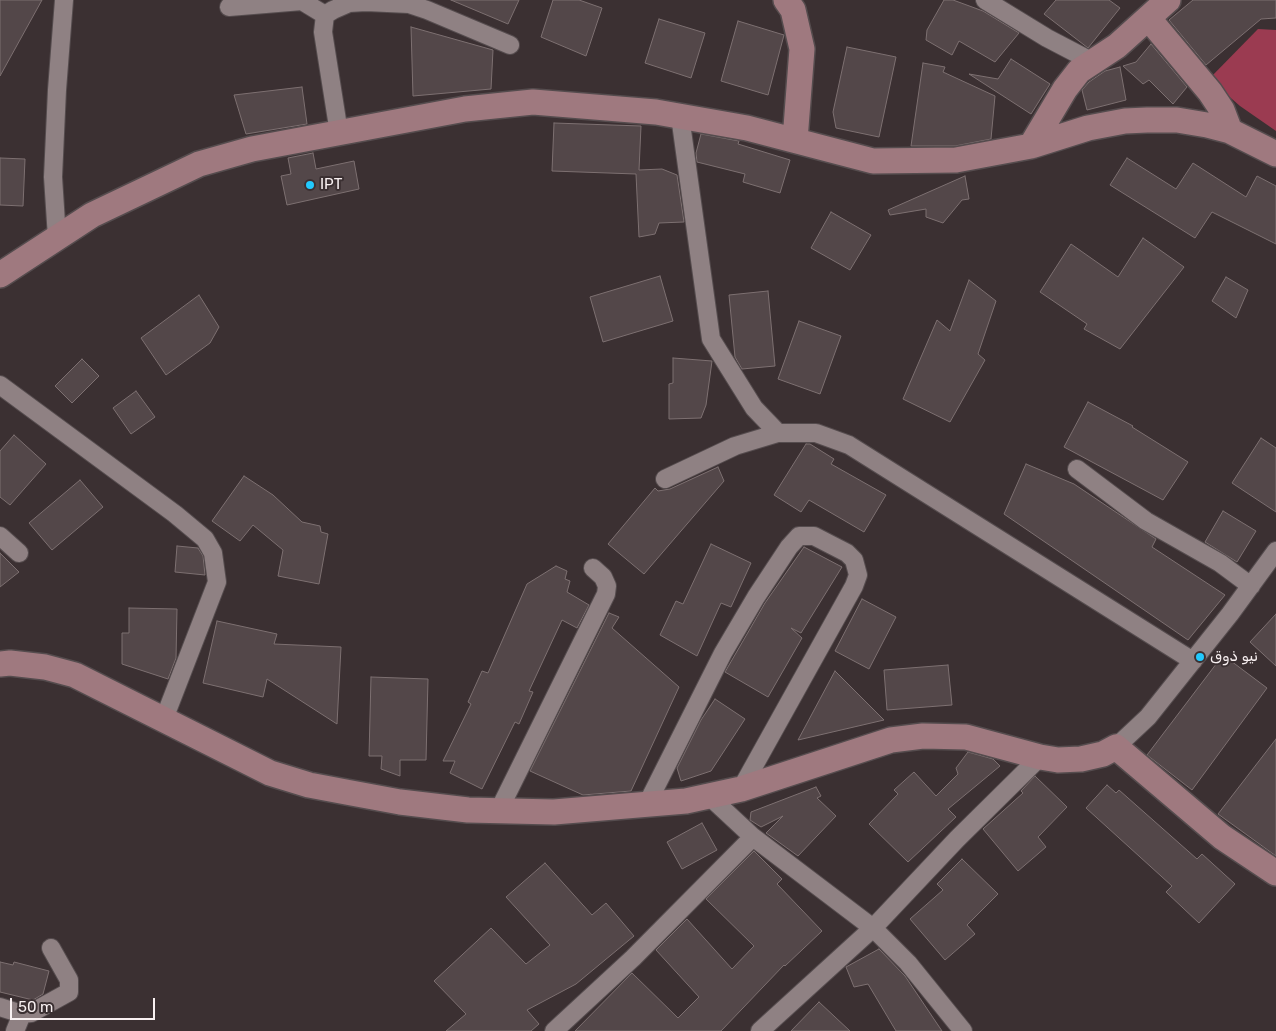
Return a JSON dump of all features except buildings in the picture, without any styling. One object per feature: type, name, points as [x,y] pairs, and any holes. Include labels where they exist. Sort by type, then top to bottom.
[{"type":"street","points":[[57,238],[54,177],[57,90],[64,0]]},
{"type":"street","points":[[786,0],[793,10],[802,49],[796,140]]},
{"type":"street","points":[[986,0],[1047,38],[1093,62]]},
{"type":"street","points":[[1031,146],[1064,89],[1079,71],[1117,46],[1168,0]]},
{"type":"street","points":[[229,7],[302,1],[325,15]]},
{"type":"street","points":[[325,15],[349,3],[383,2],[409,4],[510,45]]},
{"type":"street","points":[[325,15],[324,47],[339,133]]},
{"type":"street","points":[[1149,19],[1210,92],[1222,110],[1230,131]]},
{"type":"street","points":[[0,275],[101,211],[198,164],[252,149],[465,109],[533,102],[611,106],[680,116],[747,128],[856,158],[891,162],[956,160],[1031,146],[1088,128],[1125,120],[1186,121],[1230,131],[1276,154]]},
{"type":"street","points":[[680,116],[711,339],[754,408],[778,433]]},
{"type":"street","points":[[0,385],[174,514],[205,539],[213,552],[217,582],[164,719]]},
{"type":"street","points":[[664,479],[734,446],[778,433],[816,433],[849,445],[1193,661]]},
{"type":"street","points":[[1077,470],[1146,521],[1220,563],[1251,586]]},
{"type":"street","points":[[0,536],[19,553]]},
{"type":"street","points":[[646,806],[723,653],[756,597],[788,547],[799,536],[814,536],[847,554],[854,560],[858,575],[854,586],[741,788]]},
{"type":"street","points":[[0,664],[10,663],[45,667],[75,675],[270,773],[309,785],[400,802],[498,812],[554,812],[646,806],[710,797],[867,746],[891,740],[924,736],[966,737],[1058,760],[1081,759],[1103,754],[1116,746],[1148,717],[1276,552]]},
{"type":"street","points":[[498,812],[606,594],[607,586],[603,577],[593,568]]},
{"type":"street","points":[[1116,746],[1222,837],[1276,873]]},
{"type":"street","points":[[767,1029],[873,928],[957,839],[1040,757]]},
{"type":"street","points":[[710,797],[753,837],[873,928],[908,963],[963,1031]]},
{"type":"street","points":[[554,1031],[633,958],[753,837]]},
{"type":"street","points":[[0,1008],[22,1014],[31,1013],[69,992],[69,980],[50,948]]},
{"type":"street","points":[[15,1031],[22,1014]]},
{"type":"shaded area","points":[[1258,29],[1276,30],[1276,131],[1240,106],[1209,79]]},
{"type":"place","name":"IPT","points":[[310,185]]},
{"type":"place","name":"نيو ذوق","points":[[1200,657]]}]
